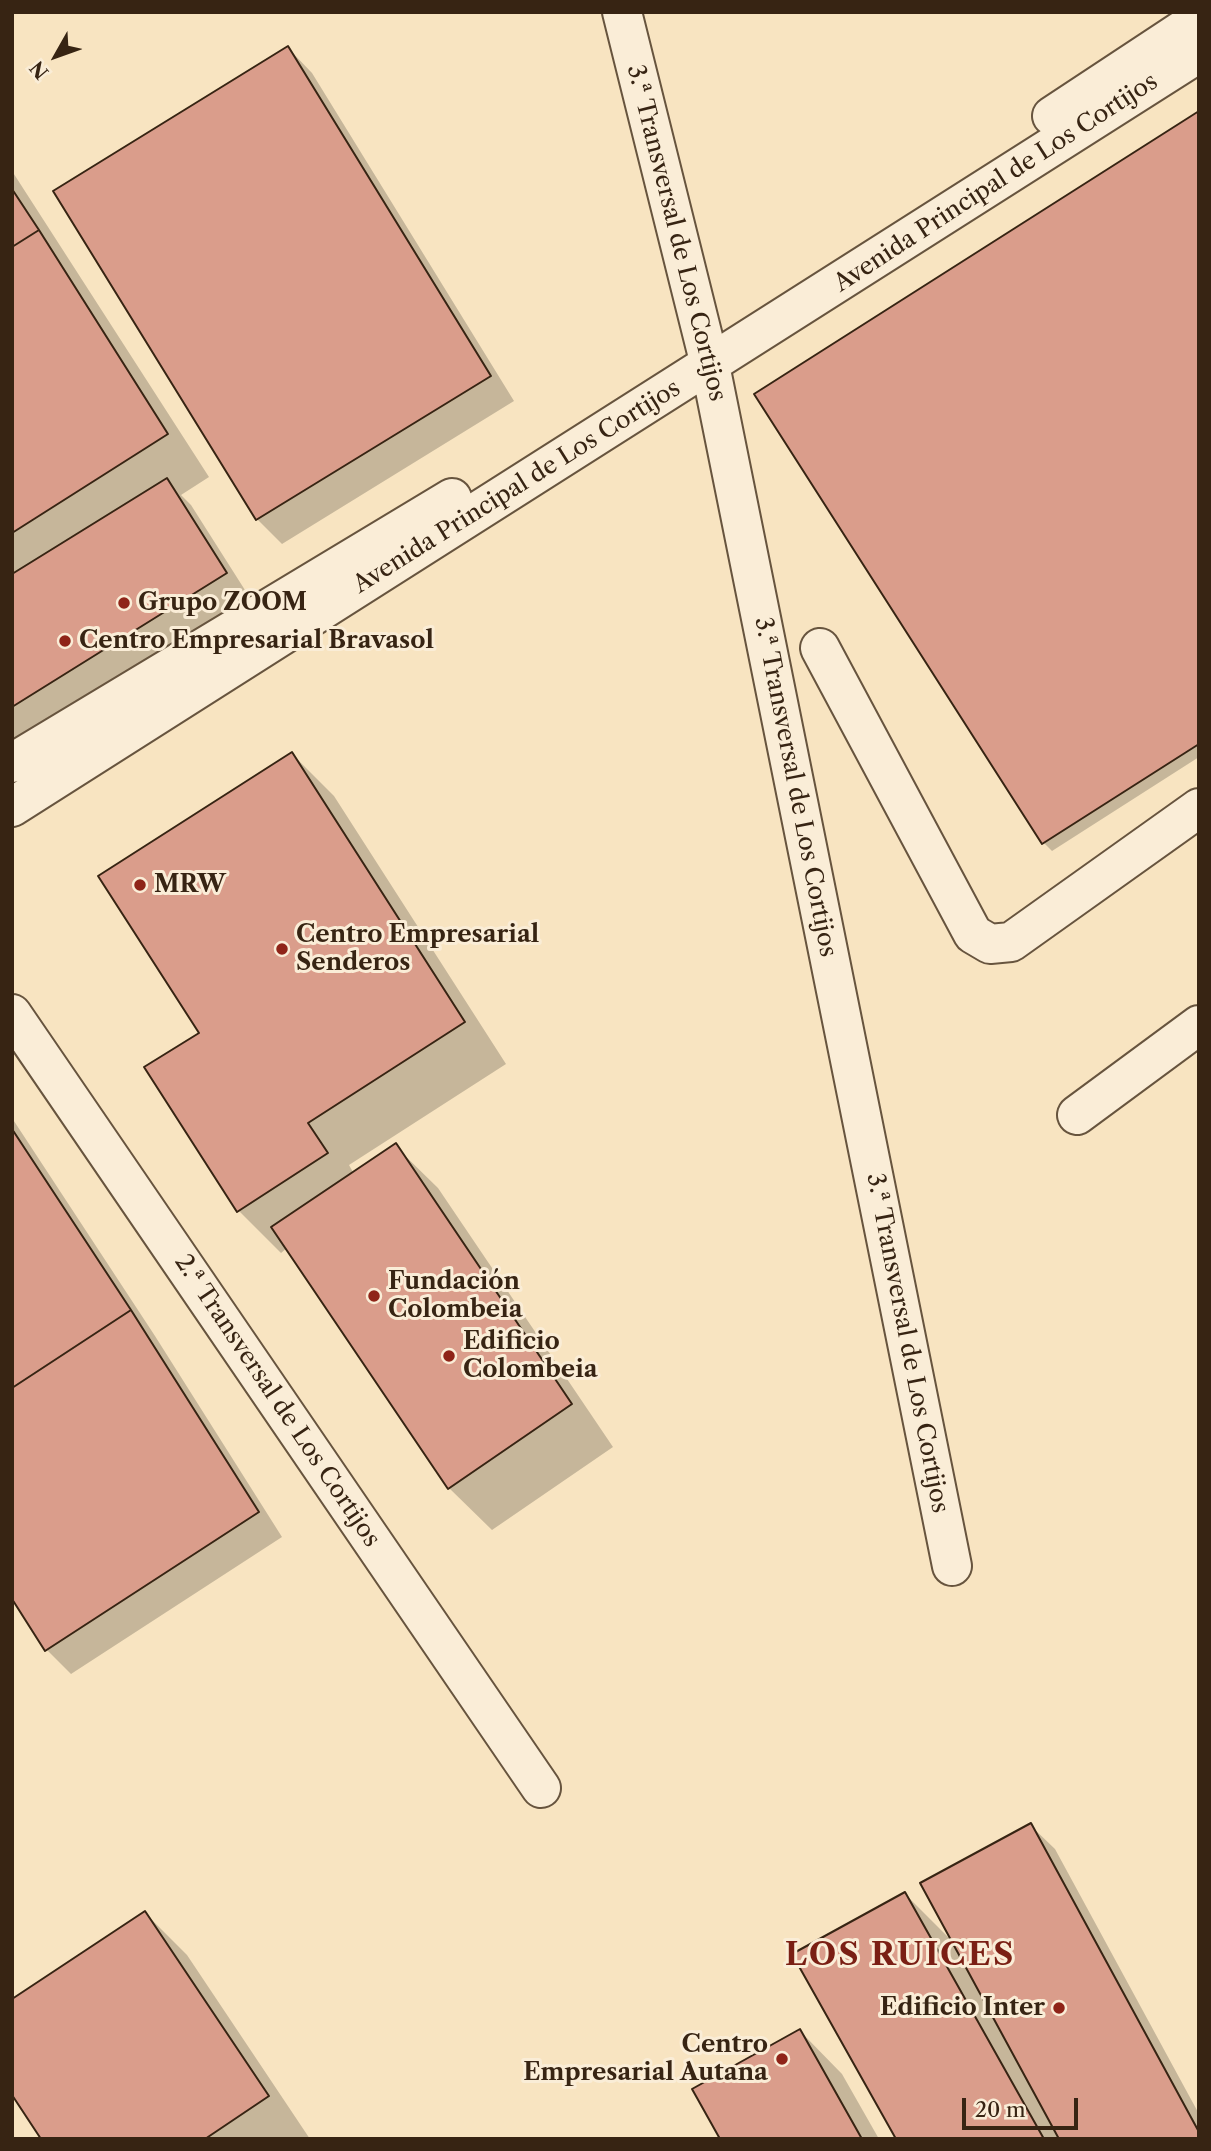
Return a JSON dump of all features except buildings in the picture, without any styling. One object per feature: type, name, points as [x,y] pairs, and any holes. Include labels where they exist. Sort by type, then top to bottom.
[{"type":"street","name":"3.ª Transversal de Los Cortijos","points":[[603,12],[700,360]]},
{"type":"street","name":"3.ª Transversal de Los Cortijos","points":[[622,12],[700,360],[952,1566]]},
{"type":"street","name":"Avenida Principal de Los Cortijos","points":[[12,807],[700,360],[1199,19]]},
{"type":"street","name":"Avenida Principal de Los Cortijos","points":[[12,763],[700,360],[1199,53]]},
{"type":"street","points":[[820,648],[973,934],[990,944],[1011,942],[1199,808]]},
{"type":"street","name":"2.ª Transversal de Los Cortijos","points":[[12,1014],[541,1788]]},
{"type":"street","points":[[1077,1115],[1199,1025]]},
{"type":"place","name":"Grupo ZOOM","points":[[124,603]]},
{"type":"place","name":"Centro Empresarial Bravasol","points":[[65,641]]},
{"type":"place","name":"MRW","points":[[140,885]]},
{"type":"place","name":"Centro Empresarial Senderos","points":[[282,949]]},
{"type":"place","name":"Fundación Colombeia","points":[[374,1296]]},
{"type":"place","name":"Edificio Colombeia","points":[[449,1356]]},
{"type":"place","name":"Edificio Inter","points":[[1059,2008]]},
{"type":"place","name":"Centro Empresarial Autana","points":[[782,2059]]},
{"type":"district","name":"LOS RUICES","points":[[900,1956]]}]
